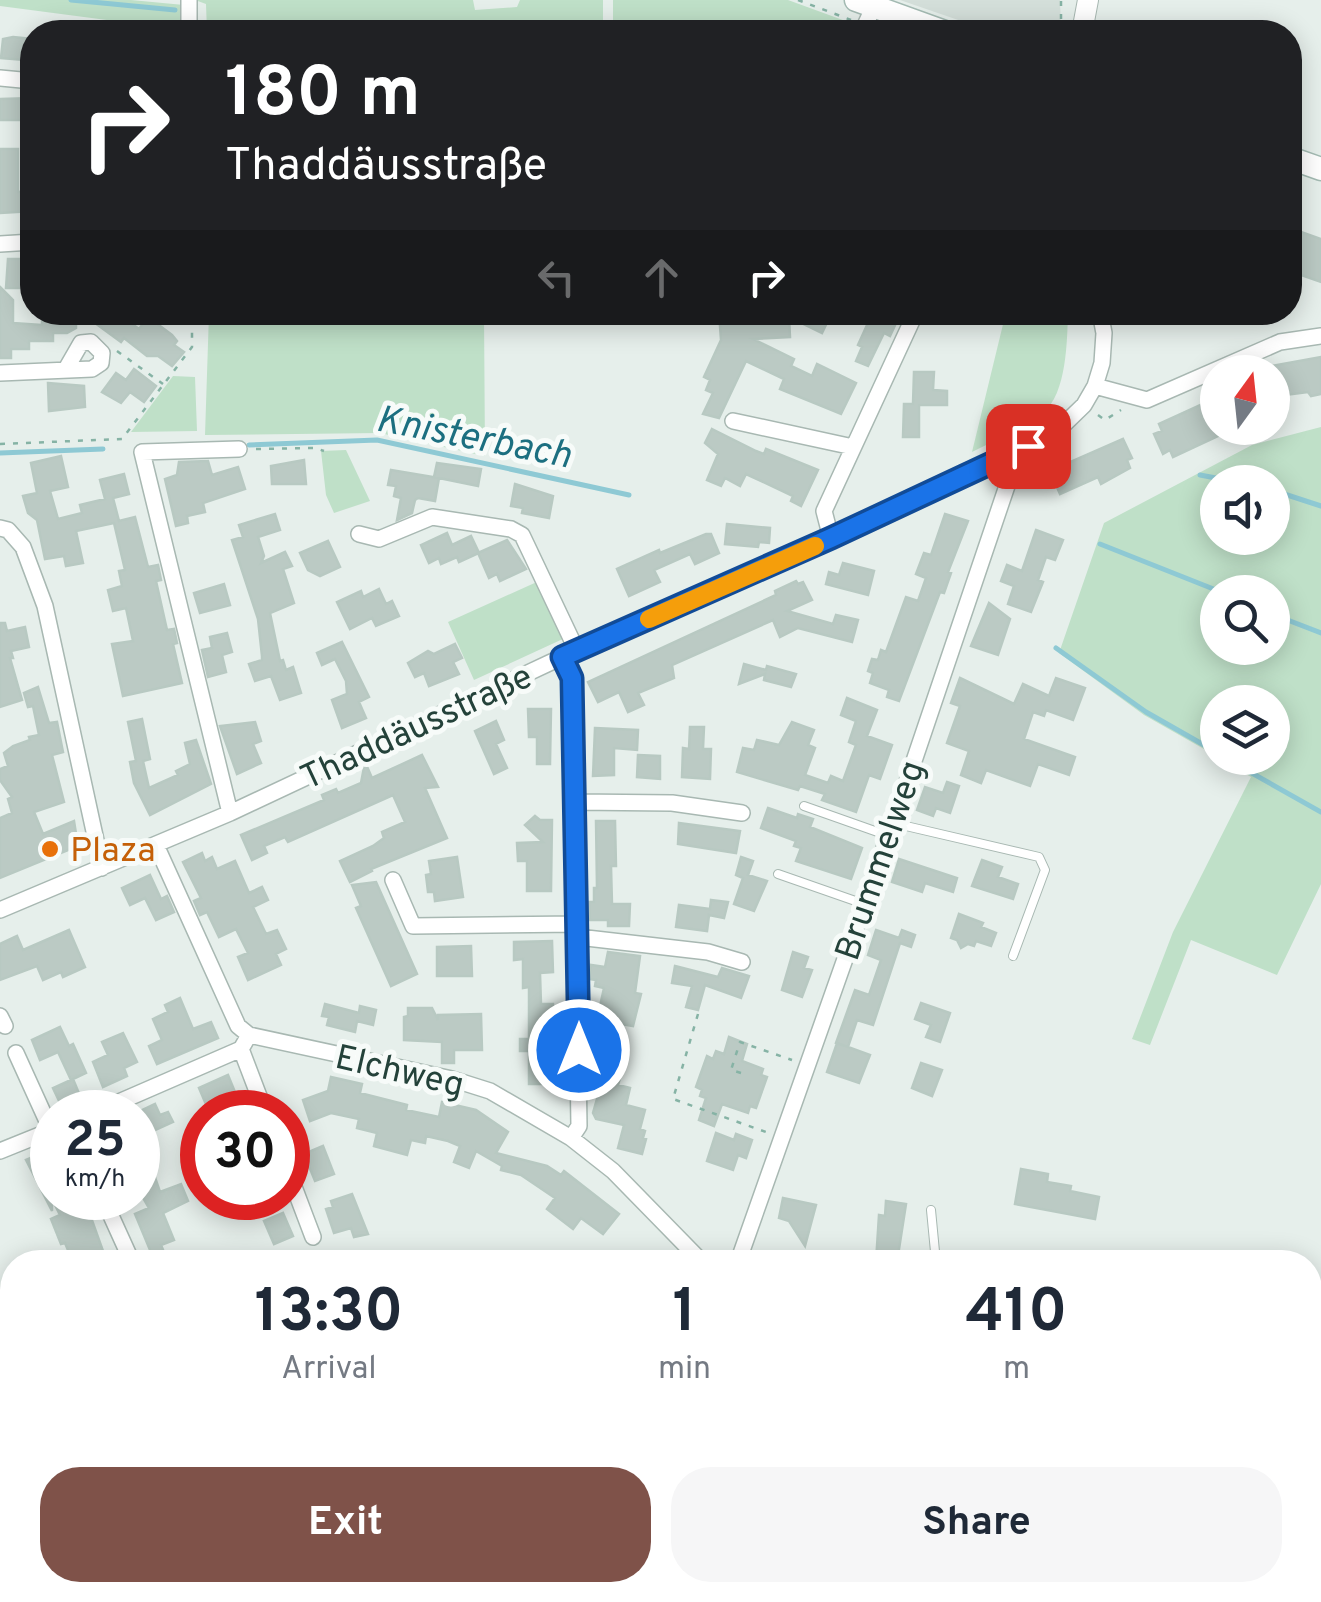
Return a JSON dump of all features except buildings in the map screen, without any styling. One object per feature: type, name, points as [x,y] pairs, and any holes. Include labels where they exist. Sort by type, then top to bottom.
[{"type":"street","points":[[831,538],[824,511],[910,325]]},
{"type":"street","name":"Thaddäusstraße","points":[[0,910],[230,813],[1053,435],[1084,405],[1095,386],[1102,364],[1102,325]]},
{"type":"street","points":[[1095,386],[1147,400],[1280,342],[1321,336]]},
{"type":"street","points":[[0,373],[92,369],[101,363],[102,352],[91,342],[80,343],[66,370]]},
{"type":"street","points":[[733,420],[853,448]]},
{"type":"street","points":[[230,813],[142,452],[239,449]]},
{"type":"street","name":"Brummelweg","points":[[742,1250],[1010,477],[1003,457]]},
{"type":"street","points":[[358,534],[379,539],[432,517],[511,529],[522,535],[570,654],[579,1126],[572,1138]]},
{"type":"street","points":[[0,528],[8,530],[23,546],[45,606],[102,868]]},
{"type":"street","points":[[574,802],[672,803],[742,813]]},
{"type":"street","points":[[156,845],[245,1042],[259,1090]]},
{"type":"street","points":[[393,880],[413,926],[578,930],[708,952],[742,962]]},
{"type":"street","points":[[143,1090],[245,1042]]},
{"type":"street","name":"Elchweg","points":[[245,1042],[452,1079],[490,1090],[572,1138],[613,1171],[690,1250]]},
{"type":"street","points":[[16,1052],[34,1090]]},
{"type":"street","points":[[0,1151],[30,1139]]},
{"type":"street","points":[[114,1220],[127,1250]]},
{"type":"street","points":[[307,1220],[313,1237]]},
{"type":"lane","points":[[804,806],[891,829],[1039,857],[1045,870],[1012,956]]},
{"type":"lane","points":[[778,874],[864,904]]},
{"type":"lane","points":[[931,1210],[935,1250]]},
{"type":"path","points":[[798,0],[864,16]]},
{"type":"path","points":[[0,444],[122,439],[192,346],[192,325]]},
{"type":"path","points":[[98,347],[107,344],[164,384]]},
{"type":"path","points":[[239,449],[324,451]]},
{"type":"path","points":[[698,1014],[673,1099],[782,1137]]},
{"type":"path","points":[[741,1073],[731,1070],[740,1042],[807,1066]]},
{"type":"shaded area","points":[[900,0],[1060,0],[1061,20],[958,20]]},
{"type":"green space","points":[[0,0],[131,0],[184,5],[183,20],[107,20],[0,6]]},
{"type":"green space","points":[[195,0],[473,0],[475,10],[517,7],[520,0],[603,0],[603,20],[207,20],[206,4]]},
{"type":"green space","points":[[613,0],[788,0],[843,20],[613,20]]},
{"type":"green space","points":[[209,325],[484,325],[485,456],[380,433],[205,435]]},
{"type":"green space","points":[[1003,325],[1067,325],[1061,380],[1051,404],[1018,430],[972,452]]},
{"type":"green space","points":[[173,376],[195,377],[197,431],[131,432]]},
{"type":"green space","points":[[1321,427],[1321,884],[1277,975],[1191,940],[1150,1045],[1132,1039],[1173,932],[1251,777],[1248,775],[1290,775],[1290,685],[1200,685],[1200,747],[1144,715],[1059,653],[1104,523],[1200,472],[1200,555],[1290,555],[1290,465],[1214,465],[1252,445],[1290,445],[1290,435]]},
{"type":"green space","points":[[346,450],[370,501],[334,513],[326,495],[321,451]]},
{"type":"green space","points":[[539,581],[565,638],[474,680],[448,622]]},
{"type":"waterway","points":[[71,0],[175,10]]},
{"type":"waterway","name":"Knisterbach","points":[[249,445],[377,440],[629,495]]},
{"type":"waterway","name":"Knisterbach","points":[[0,453],[103,449]]},
{"type":"waterway","points":[[1290,496],[1321,506]]},
{"type":"waterway","points":[[1100,544],[1200,584]]},
{"type":"waterway","points":[[1290,621],[1321,633]]},
{"type":"waterway","name":"Knisterbach","points":[[1056,648],[1146,712],[1200,743]]},
{"type":"waterway","name":"Knisterbach","points":[[1255,775],[1321,812]]},
{"type":"slow traffic","points":[[649,619],[815,546]]},
{"type":"place","name":"Plaza","points":[[50,849]]},
{"type":"route","points":[[579,1050],[572,678],[562,657],[1028,446]]}]
